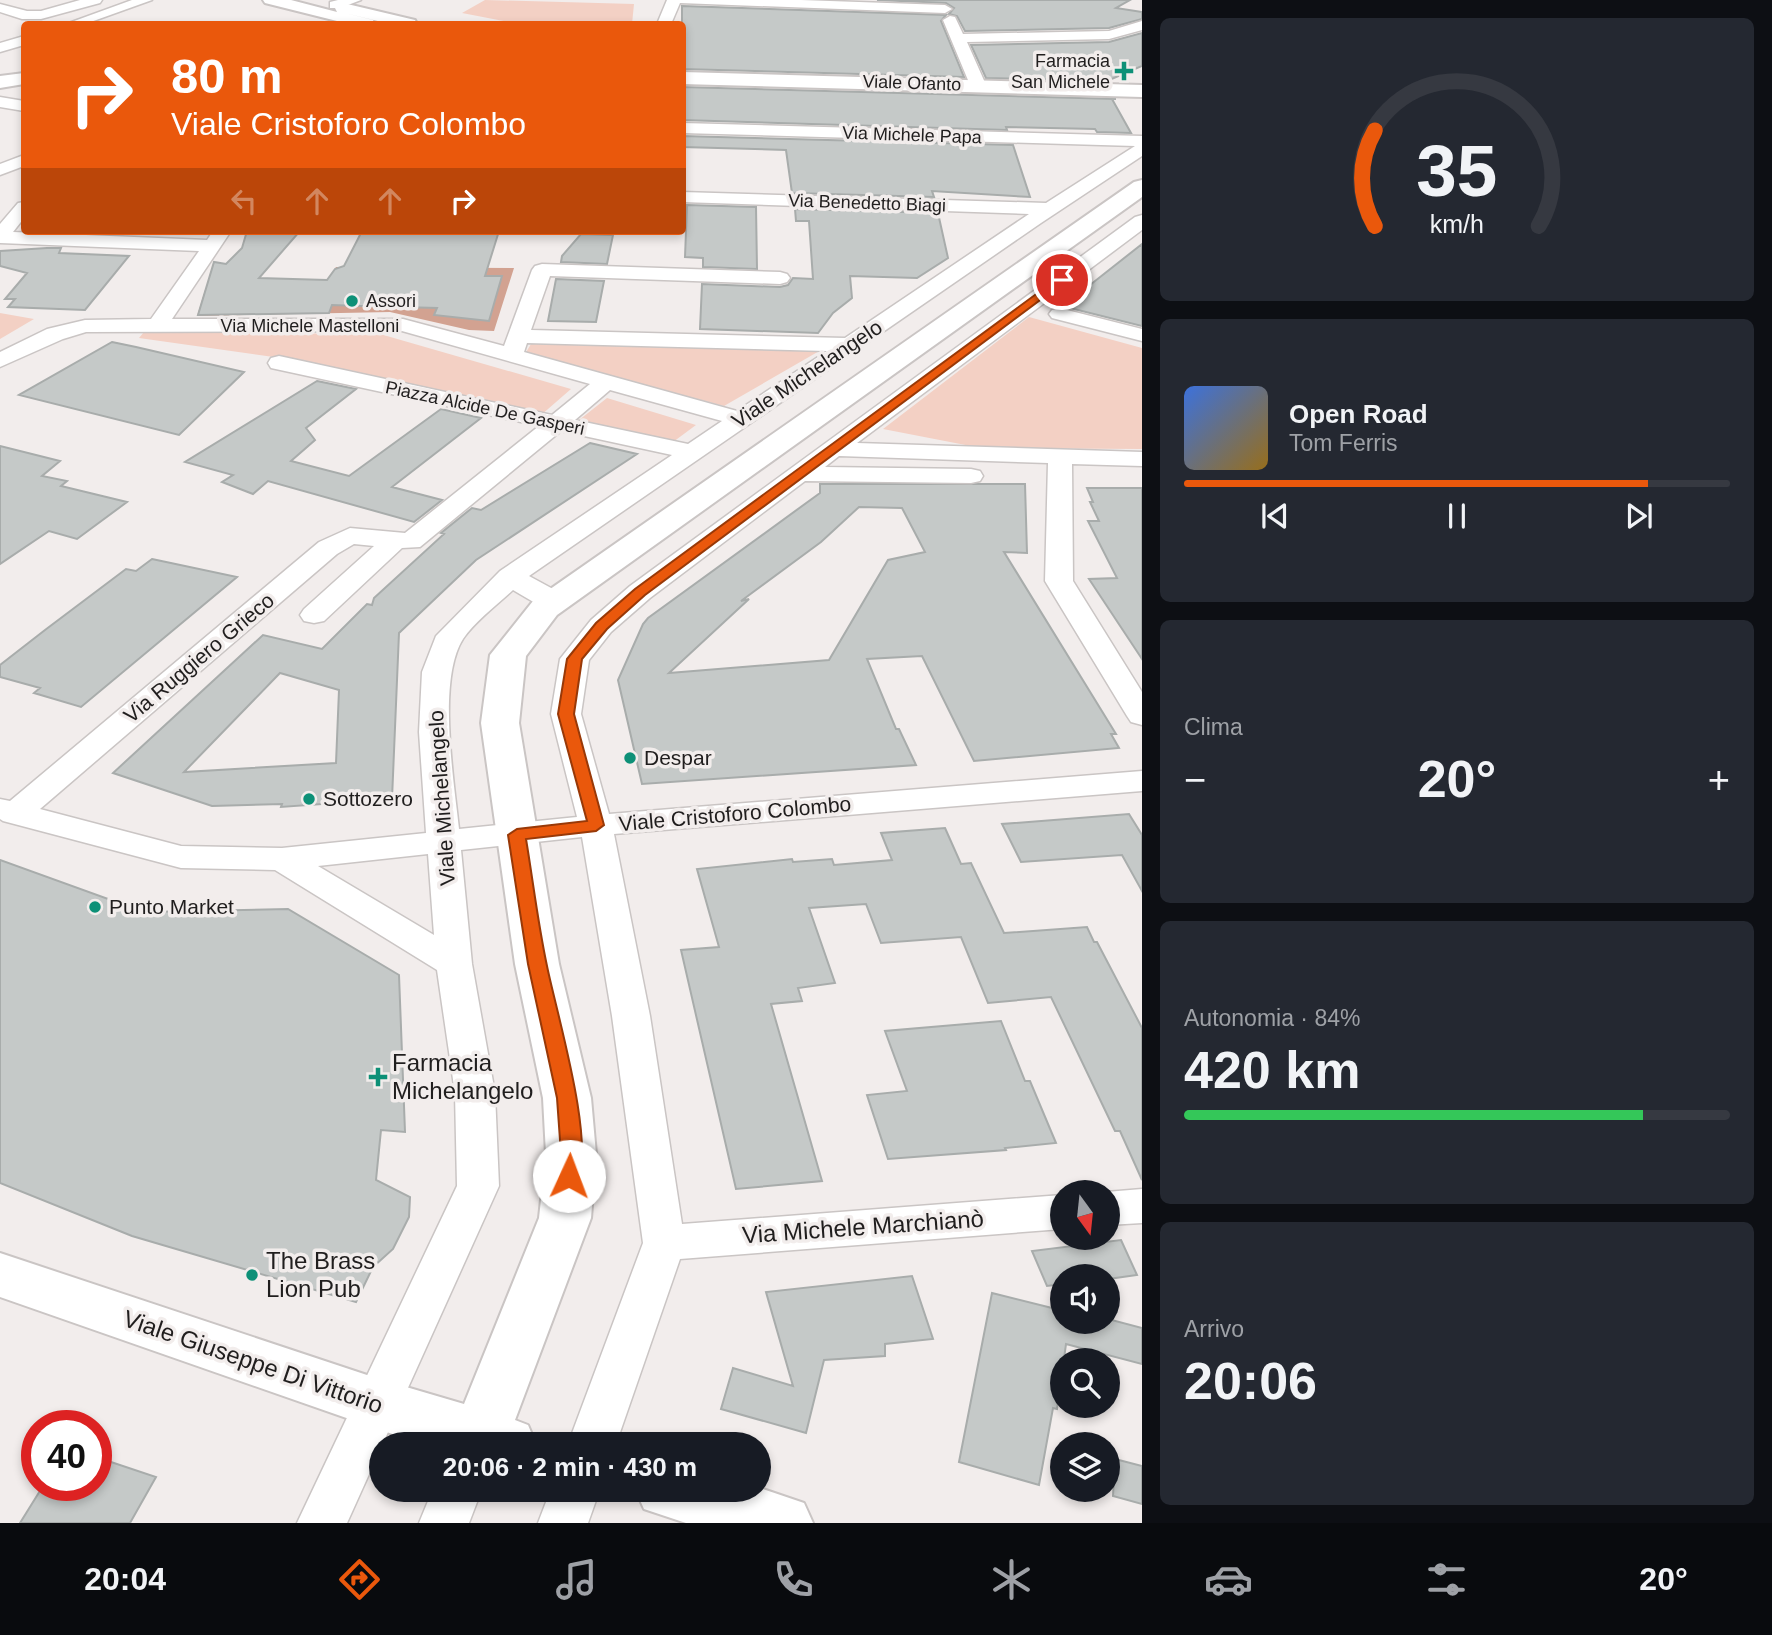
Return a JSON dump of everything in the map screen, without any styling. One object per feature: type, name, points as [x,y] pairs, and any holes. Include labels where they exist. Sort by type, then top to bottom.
[{"type":"street","points":[[19,20],[95,0]]},
{"type":"street","points":[[81,21],[145,0]]},
{"type":"street","points":[[271,0],[355,21]]},
{"type":"street","points":[[314,0],[391,21]]},
{"type":"street","points":[[335,5],[354,0]]},
{"type":"street","points":[[665,21],[674,0]]},
{"type":"street","points":[[684,0],[943,4],[978,85]]},
{"type":"street","points":[[0,8],[21,12],[19,20]]},
{"type":"street","points":[[19,20],[26,21]]},
{"type":"street","points":[[958,38],[1110,35],[1142,24]]},
{"type":"street","points":[[1110,35],[1126,45]]},
{"type":"street","points":[[0,48],[21,41]]},
{"type":"street","name":"Viale Ofanto","points":[[686,78],[1142,91]]},
{"type":"street","points":[[0,82],[21,79]]},
{"type":"street","points":[[0,102],[21,106]]},
{"type":"street","name":"Via Michele Papa","points":[[686,128],[1142,141]]},
{"type":"street","name":"Viale Michelangelo","points":[[323,1523],[478,1186],[475,1093],[454,964],[434,732],[436,672],[450,636],[510,577],[1142,149]]},
{"type":"street","points":[[1,170],[21,161]]},
{"type":"street","name":"Viale Michelangelo","points":[[491,1432],[565,1218],[571,1154],[567,1098],[537,964],[500,723],[508,655],[545,608],[554,601],[1142,187]]},
{"type":"street","name":"Via Benedetto Biagi","points":[[686,197],[1051,209]]},
{"type":"street","points":[[0,236],[21,211]]},
{"type":"street","points":[[596,1432],[664,1243],[631,1016],[596,825],[566,714],[575,659],[601,626],[640,592],[1141,223]]},
{"type":"street","points":[[0,236],[217,239]]},
{"type":"street","points":[[157,326],[217,239]]},
{"type":"street","points":[[780,278],[541,270],[515,345],[849,345]]},
{"type":"street","points":[[1059,314],[1142,335]]},
{"type":"street","name":"Via Michele Mastelloni","points":[[0,360],[55,334],[85,326],[403,325],[515,345],[606,382],[740,419]]},
{"type":"street","name":"Piazza Alcide De Gasperi","points":[[279,363],[691,452]]},
{"type":"street","name":"Via Ruggiero Grieco","points":[[8,812],[328,548],[351,536],[411,541],[606,382]]},
{"type":"street","points":[[835,449],[1060,468]]},
{"type":"street","points":[[801,474],[1060,468],[1142,459]]},
{"type":"street","points":[[1060,468],[1059,581],[1142,716]]},
{"type":"street","name":"Via Ruggiero Grieco","points":[[314,615],[396,540]]},
{"type":"street","points":[[510,577],[554,601]]},
{"type":"street","name":"Viale Cristoforo Colombo","points":[[8,812],[181,857],[282,859],[596,825],[1142,780]]},
{"type":"street","points":[[282,859],[454,964]]},
{"type":"street","points":[[1120,1207],[1142,1206]]},
{"type":"street","name":"Via Michele Marchianò","points":[[664,1243],[1050,1213]]},
{"type":"street","name":"Viale Giuseppe Di Vittorio","points":[[0,1275],[461,1432]]},
{"type":"street","points":[[444,1523],[453,1502]]},
{"type":"street","points":[[563,1523],[571,1502]]},
{"type":"street","points":[[710,1502],[783,1523]]},
{"type":"shaded area","points":[[485,0],[634,4],[632,21],[503,21],[462,13]]},
{"type":"shaded area","name":"Assori","points":[[336,267],[514,268],[494,331],[469,330],[390,312],[197,316],[205,290],[295,289],[328,280]]},
{"type":"shaded area","points":[[0,313],[34,319],[0,339]]},
{"type":"shaded area","points":[[1029,317],[1142,348],[1142,449],[981,448],[883,429]]},
{"type":"shaded area","points":[[144,332],[380,334],[571,389],[540,416],[302,361],[139,338]]},
{"type":"shaded area","points":[[534,339],[821,350],[724,406],[525,354]]},
{"type":"shaded area","points":[[607,398],[696,425],[669,445],[574,424]]},
{"type":"building","points":[[877,0],[1130,0],[1116,8],[1142,12],[1142,19],[1109,28],[965,31],[957,16],[949,14],[954,8],[946,3]]},
{"type":"building","points":[[682,6],[946,15],[941,21],[964,77],[686,69],[686,21],[682,21]]},
{"type":"building","points":[[1142,33],[1142,66],[1107,81],[986,78],[971,45],[1109,42]]},
{"type":"building","points":[[686,87],[1116,99],[1112,99],[1131,133],[1097,132],[1095,129],[1006,127],[1007,130],[686,120]]},
{"type":"building","points":[[686,136],[1013,145],[1030,197],[932,191],[934,197],[792,193],[786,150],[686,147]]},
{"type":"building","points":[[687,205],[756,207],[757,269],[703,267],[703,258],[685,257]]},
{"type":"building","points":[[795,209],[938,213],[948,258],[917,278],[850,276],[852,298],[833,313],[818,333],[700,329],[702,284],[780,287],[788,285],[793,278],[813,279],[809,221],[796,221]]},
{"type":"building","points":[[246,235],[297,235],[259,278],[327,280],[335,269],[344,266],[360,235],[498,235],[485,276],[502,276],[489,321],[434,315],[437,308],[332,305],[329,313],[198,315],[214,262],[226,264],[242,248]]},
{"type":"building","points":[[580,235],[613,235],[607,264],[561,262],[562,256]]},
{"type":"building","points":[[1142,244],[1142,326],[1062,306],[1090,285]]},
{"type":"building","points":[[61,248],[59,253],[129,256],[85,310],[8,307],[15,299],[5,299],[27,273],[0,266],[0,251]]},
{"type":"building","points":[[556,279],[604,281],[596,322],[548,321]]},
{"type":"building","points":[[112,342],[244,372],[179,435],[19,395]]},
{"type":"building","points":[[317,381],[356,389],[306,428],[315,440],[291,461],[349,476],[441,409],[481,418],[392,487],[442,500],[414,522],[268,481],[253,494],[222,482],[233,475],[185,462]]},
{"type":"building","points":[[590,443],[637,454],[476,560],[399,633],[392,799],[281,807],[282,804],[212,806],[113,773],[263,635],[322,649],[367,604],[372,605],[374,598],[444,534],[441,533],[472,508],[481,510]],"holes":[[[280,673],[339,690],[336,763],[184,772]]]},
{"type":"building","points":[[0,446],[60,461],[42,476],[67,481],[61,486],[127,502],[77,539],[49,531],[0,564]]},
{"type":"building","points":[[820,484],[1025,484],[1027,553],[1004,552],[1116,734],[1111,734],[1119,748],[974,761],[922,656],[867,659],[896,729],[899,729],[916,765],[642,784],[618,680],[643,624],[820,493]],"holes":[[[859,507],[902,508],[925,552],[888,560],[829,660],[669,673],[749,599],[741,601],[821,542]]]},
{"type":"building","points":[[1087,488],[1142,488],[1142,659],[1089,579],[1117,578],[1088,521],[1099,521]]},
{"type":"building","points":[[152,559],[237,577],[81,707],[34,693],[40,688],[0,677],[0,665],[45,630],[126,569],[136,571]]},
{"type":"building","points":[[1129,814],[1142,835],[1142,891],[1122,855],[1021,862],[1002,824]]},
{"type":"building","points":[[945,828],[961,864],[971,863],[1004,933],[1087,927],[1094,942],[1097,942],[1142,1028],[1142,1180],[1120,1131],[1115,1131],[1051,997],[988,1003],[961,937],[881,943],[866,904],[809,908],[835,983],[798,988],[802,1001],[771,1004],[822,1181],[736,1189],[681,950],[719,947],[697,869],[792,859],[793,862],[832,859],[834,865],[892,860],[881,833]]},
{"type":"building","points":[[0,860],[144,912],[288,909],[399,975],[405,1132],[381,1130],[376,1180],[410,1197],[409,1217],[393,1249],[373,1267],[356,1302],[132,1236],[0,1183]]},
{"type":"building","points":[[1001,1021],[1025,1081],[1030,1081],[1056,1143],[1005,1148],[1006,1150],[888,1159],[867,1095],[907,1091],[885,1031]]},
{"type":"building","points":[[1120,1240],[1137,1275],[1120,1277],[1120,1264],[1050,1264],[1050,1286],[1047,1286],[1032,1251],[1120,1250]]},
{"type":"building","points":[[912,1276],[933,1339],[885,1344],[885,1356],[824,1360],[806,1433],[721,1409],[733,1368],[793,1386],[766,1292]]},
{"type":"building","points":[[992,1293],[1050,1308],[1050,1334],[1120,1334],[1120,1322],[1142,1328],[1142,1364],[1120,1358],[1120,1348],[1081,1348],[1066,1344],[1065,1348],[1050,1348],[1051,1418],[1039,1485],[959,1462]]},
{"type":"building","points":[[1120,1460],[1142,1466],[1142,1504],[1120,1498]]},
{"type":"building","points":[[112,1462],[156,1477],[130,1523],[20,1523],[34,1501],[112,1501]]},
{"type":"place","name":"Farmacia San Michele","points":[[1124,71]]},
{"type":"place","name":"Assori","points":[[352,301]]},
{"type":"place","name":"Despar","points":[[630,758]]},
{"type":"place","name":"Sottozero","points":[[309,799]]},
{"type":"place","name":"Punto Market","points":[[95,907]]},
{"type":"place","name":"Farmacia Michelangelo","points":[[378,1077]]},
{"type":"place","name":"The Brass Lion Pub","points":[[252,1275]]},
{"type":"route","points":[[569,1176],[571,1154],[567,1098],[537,964],[517,835],[596,825],[566,714],[575,659],[601,626],[640,592],[1062,280]]}]
